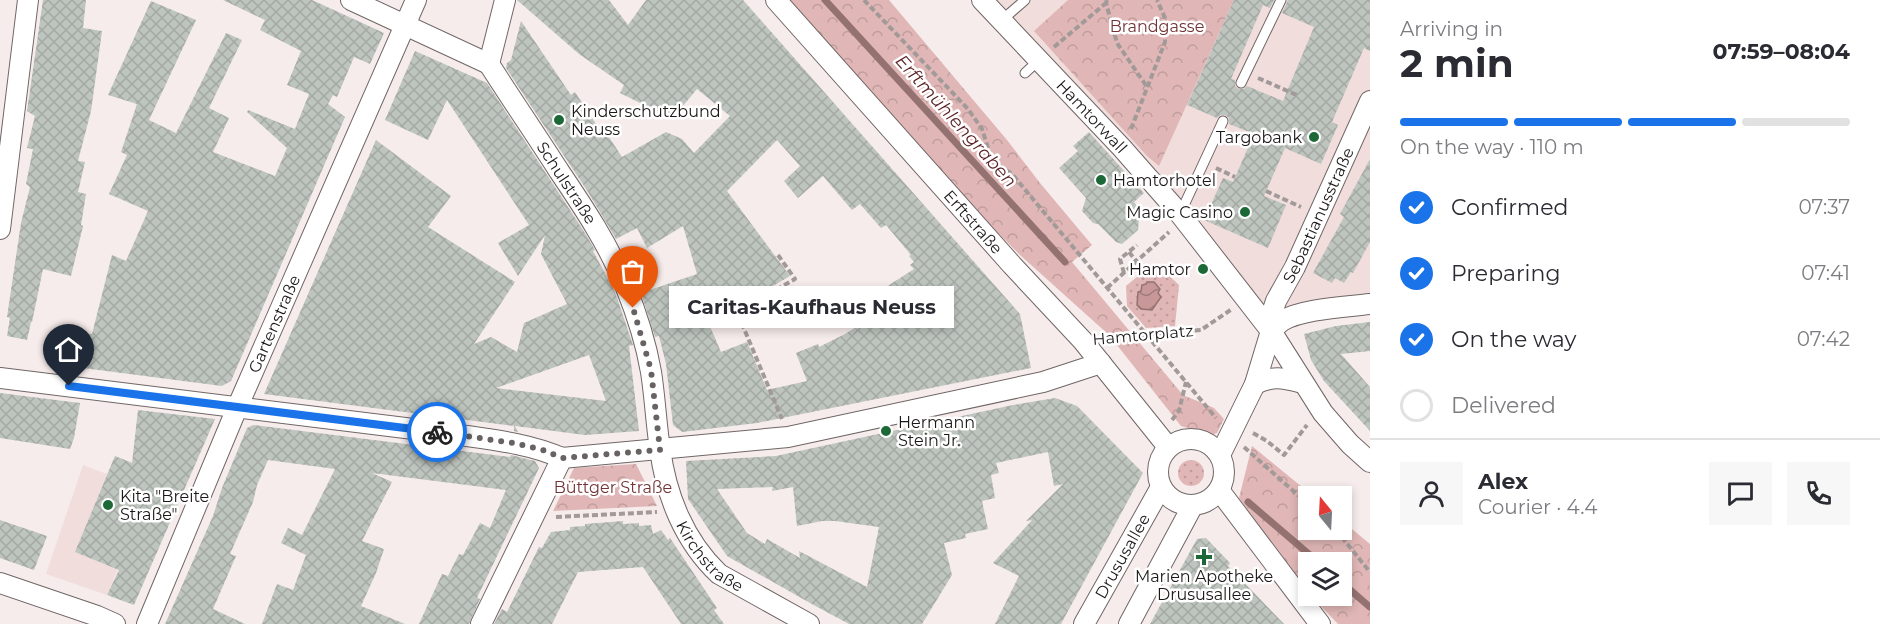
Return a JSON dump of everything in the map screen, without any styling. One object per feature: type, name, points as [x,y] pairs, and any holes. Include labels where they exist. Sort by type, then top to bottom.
[{"type":"street","points":[[0,229],[28,0]]},
{"type":"street","points":[[351,0],[489,64],[505,0]]},
{"type":"street","name":"Gartenstraße","points":[[147,624],[237,408],[416,0]]},
{"type":"street","name":"Erftstraße","points":[[776,0],[1012,266],[1083,341],[1163,439]]},
{"type":"street","name":"Hamtorwall","points":[[982,0],[1001,21],[1032,66],[1122,148],[1180,214],[1271,331],[1323,413],[1350,444],[1370,462]]},
{"type":"street","name":"Schulstraße","points":[[489,64],[595,224],[613,257],[640,329],[651,370],[660,450]]},
{"type":"street","name":"Sebastianusstraße","points":[[1271,331],[1272,313],[1276,301],[1295,267],[1370,101]]},
{"type":"street","points":[[1220,455],[1240,433],[1271,331],[1282,321],[1308,312],[1370,304]]},
{"type":"street","points":[[0,378],[514,443],[543,450],[562,458],[788,437],[1043,382],[1101,363]]},
{"type":"street","points":[[1255,384],[1275,377],[1303,383]]},
{"type":"street","points":[[1186,438],[1196,439],[1214,447],[1220,455],[1225,473],[1219,490],[1212,498],[1193,505],[1174,501],[1166,495],[1158,476],[1163,439],[1177,441],[1186,438]]},
{"type":"street","name":"Kirchstraße","points":[[660,450],[675,512],[708,564],[719,574],[809,624]]},
{"type":"street","points":[[481,624],[562,458]]},
{"type":"street","name":"Drususallee","points":[[1084,624],[1161,487]]},
{"type":"street","points":[[1219,490],[1320,624]]},
{"type":"street","points":[[1129,624],[1193,505]]},
{"type":"street","points":[[0,583],[115,624]]},
{"type":"lane","points":[[1001,21],[1025,0]]},
{"type":"lane","points":[[1241,83],[1281,0]]},
{"type":"lane","points":[[1180,214],[1223,121]]},
{"type":"path","points":[[864,0],[968,109],[982,129],[994,163],[1012,174],[1204,405],[1240,433],[1267,441],[1284,455],[1309,422],[1323,413]]},
{"type":"path","points":[[1122,148],[1165,42],[1165,18],[1157,0]]},
{"type":"path","points":[[1032,66],[1106,2],[1117,43],[1148,88]]},
{"type":"path","points":[[1247,73],[1299,96]]},
{"type":"path","points":[[1204,162],[1236,177]]},
{"type":"path","points":[[1266,191],[1318,214]]},
{"type":"path","points":[[1107,288],[1170,232]]},
{"type":"path","points":[[1124,273],[1120,259],[1137,244]]},
{"type":"path","points":[[1129,252],[1137,262]]},
{"type":"path","points":[[778,255],[795,279],[737,312],[788,437]]},
{"type":"path","name":"Hamtorplatz","points":[[1083,341],[1201,330],[1232,309]]},
{"type":"path","points":[[1163,439],[1179,411],[1186,382]]},
{"type":"path","points":[[1249,451],[1298,495]]},
{"type":"path","points":[[533,518],[675,512]]},
{"type":"path","points":[[1344,540],[1370,572]]},
{"type":"shaded area","points":[[985,0],[1370,0],[1370,306],[1307,315],[1274,332]]},
{"type":"shaded area","name":"Kita \"Breite Straße\"","points":[[115,456],[159,473],[107,595],[46,574],[83,465],[107,474]]},
{"type":"green space","points":[[790,0],[889,0],[1092,245],[1072,262],[1183,395],[1214,408],[1224,419],[1217,433],[1211,435],[1181,426],[1109,335],[1020,255],[972,207]]},
{"type":"green space","name":"Brandgasse","points":[[1068,0],[1234,0],[1159,166],[1147,156],[1034,31]]},
{"type":"green space","points":[[1161,268],[1179,285],[1175,326],[1146,328],[1127,306],[1126,286],[1143,272]]},
{"type":"green space","points":[[1252,446],[1301,486],[1298,486],[1298,540],[1352,540],[1352,529],[1370,544],[1370,624],[1338,624],[1321,606],[1352,606],[1352,552],[1298,552],[1298,578],[1239,498]]},
{"type":"green space","points":[[1191,460],[1200,464],[1204,473],[1200,482],[1191,486],[1182,482],[1178,473],[1182,464]]},
{"type":"green space","name":"Büttger Straße","points":[[636,464],[657,506],[553,511],[574,468]]},
{"type":"water","points":[[1147,282],[1154,282],[1160,289],[1158,293],[1161,297],[1152,310],[1141,309],[1137,305],[1138,292]]},
{"type":"building","points":[[43,0],[86,0],[83,28],[102,31],[91,111],[78,161],[85,162],[78,192],[86,194],[81,225],[83,226],[71,276],[43,269],[27,340],[7,336],[10,318],[7,317],[21,223],[30,187],[26,184],[33,149],[27,148],[35,116],[27,111]]},
{"type":"building","points":[[223,0],[312,0],[384,33],[370,64],[354,57],[337,97],[333,95],[328,104],[345,117],[231,381],[222,386],[60,365],[68,331],[92,334],[112,255],[126,261],[148,211],[109,194],[127,155],[121,152],[137,104],[108,95],[151,1],[196,20],[149,120],[176,133],[226,33],[242,40],[209,108],[229,118],[213,152],[275,176],[287,148],[247,112],[248,110],[295,129],[309,94],[287,85],[301,51],[260,30],[265,20]]},
{"type":"building","points":[[517,0],[609,0],[628,25],[646,0],[743,0],[1020,314],[1031,368],[757,423],[682,432],[673,425],[666,364],[659,336],[655,337],[641,293],[697,274],[683,226],[647,248],[637,228],[616,239],[588,192],[506,68],[507,63],[511,60],[521,21],[571,95],[575,92],[602,133],[605,131],[622,157],[666,132],[682,139],[694,153],[730,116],[697,89],[672,119],[620,93],[624,85],[579,54]],"holes":[[[777,140],[800,166],[784,181],[798,198],[823,176],[852,210],[860,204],[881,228],[886,225],[911,255],[909,256],[914,262],[910,265],[914,269],[880,291],[889,306],[857,329],[856,327],[819,347],[818,344],[796,353],[807,381],[767,390],[747,342],[721,352],[709,324],[790,276],[727,191]]]},
{"type":"building","points":[[1234,0],[1274,0],[1270,8],[1263,5],[1231,79],[1235,80],[1235,86],[1239,89],[1247,86],[1283,101],[1314,27],[1282,13],[1288,0],[1370,0],[1370,51],[1364,48],[1332,122],[1338,125],[1321,164],[1285,148],[1264,196],[1286,205],[1268,248],[1204,220],[1223,178],[1233,182],[1254,134],[1229,124],[1229,118],[1225,115],[1217,118],[1187,105]]},
{"type":"building","points":[[415,51],[487,83],[585,233],[615,292],[633,345],[629,346],[639,431],[585,435],[515,426],[518,432],[514,431],[514,426],[264,394],[376,140],[451,196],[428,227],[515,282],[474,344],[491,337],[517,352],[524,323],[567,304],[541,254],[545,235],[518,276],[498,243],[529,225],[447,100],[428,140],[385,120]],"holes":[[[589,355],[606,401],[496,388]]]},
{"type":"building","name":"Hamtorhotel","points":[[1089,132],[1144,193],[1134,202],[1140,210],[1138,230],[1122,244],[1116,242],[1082,211],[1086,198],[1059,168],[1078,151],[1073,146]]},
{"type":"building","points":[[1370,159],[1370,242],[1353,273],[1351,272],[1344,283],[1335,278],[1332,283],[1313,273],[1344,217],[1340,214]]},
{"type":"building","points":[[1370,322],[1370,351],[1341,354],[1370,387],[1370,431],[1324,381],[1311,360],[1304,334],[1336,326]]},
{"type":"building","points":[[0,393],[80,403],[70,449],[0,438]]},
{"type":"building","points":[[1055,398],[1077,406],[1143,473],[1061,624],[995,624],[1019,576],[993,563],[1032,520],[1026,521],[1063,484],[1054,486],[1048,452],[996,463],[999,473],[991,475],[995,498],[982,501],[988,529],[965,534],[966,538],[944,543],[952,575],[922,624],[849,624],[727,556],[688,499],[686,461],[776,456]],"holes":[[[773,487],[772,491],[793,487],[797,526],[835,521],[879,527],[867,587],[799,551],[800,558],[767,539],[765,544],[747,533],[717,489]]]},
{"type":"building","points":[[138,410],[215,419],[134,605],[107,595],[119,570],[75,552],[115,456],[132,463]]},
{"type":"building","points":[[253,425],[510,457],[511,455],[535,461],[539,468],[477,598],[480,599],[469,624],[419,624],[442,574],[448,576],[459,554],[463,555],[480,523],[490,528],[506,490],[372,473],[392,482],[362,541],[384,549],[361,606],[405,624],[262,624],[277,584],[293,590],[306,555],[281,543],[288,528],[302,535],[335,469],[268,460],[257,485],[253,502],[230,554],[236,556],[213,609],[245,624],[165,624],[213,516],[247,428]]},
{"type":"building","points":[[0,520],[47,536],[34,570],[0,558]]},
{"type":"building","points":[[623,521],[623,524],[651,525],[653,534],[661,530],[668,540],[670,538],[717,608],[714,610],[724,624],[681,624],[643,567],[578,572],[552,624],[494,624],[502,609],[507,612],[539,547],[542,548],[551,532],[570,530],[570,527],[585,526],[585,524]]},
{"type":"building","points":[[1206,538],[1230,563],[1228,566],[1284,624],[1150,624],[1197,539]]},
{"type":"waterway","name":"Erftmühlengraben","points":[[825,0],[1065,262]]},
{"type":"waterway","name":"Erftmühlengraben","points":[[1248,502],[1306,552]]},
{"type":"waterway","name":"Erftmühlengraben","points":[[1352,591],[1370,607]]},
{"type":"way so far","points":[[437,432],[514,443],[543,450],[562,458],[660,450],[651,370],[633,308]]},
{"type":"place","name":"Kinderschutzbund Neuss","points":[[559,120]]},
{"type":"place","name":"Targobank","points":[[1314,137]]},
{"type":"place","name":"Hamtorhotel","points":[[1101,180]]},
{"type":"place","name":"Magic Casino","points":[[1245,212]]},
{"type":"place","name":"Hamtor","points":[[1203,269]]},
{"type":"place","name":"Caritas-Kaufhaus Neuss","points":[[633,308]]},
{"type":"place","name":"Hermann Stein Jr.","points":[[886,431]]},
{"type":"place","name":"Kita \"Breite Straße\"","points":[[108,505]]},
{"type":"place","name":"Marien Apotheke Drususallee","points":[[1204,557]]},
{"type":"route","points":[[69,386],[437,432]]}]
